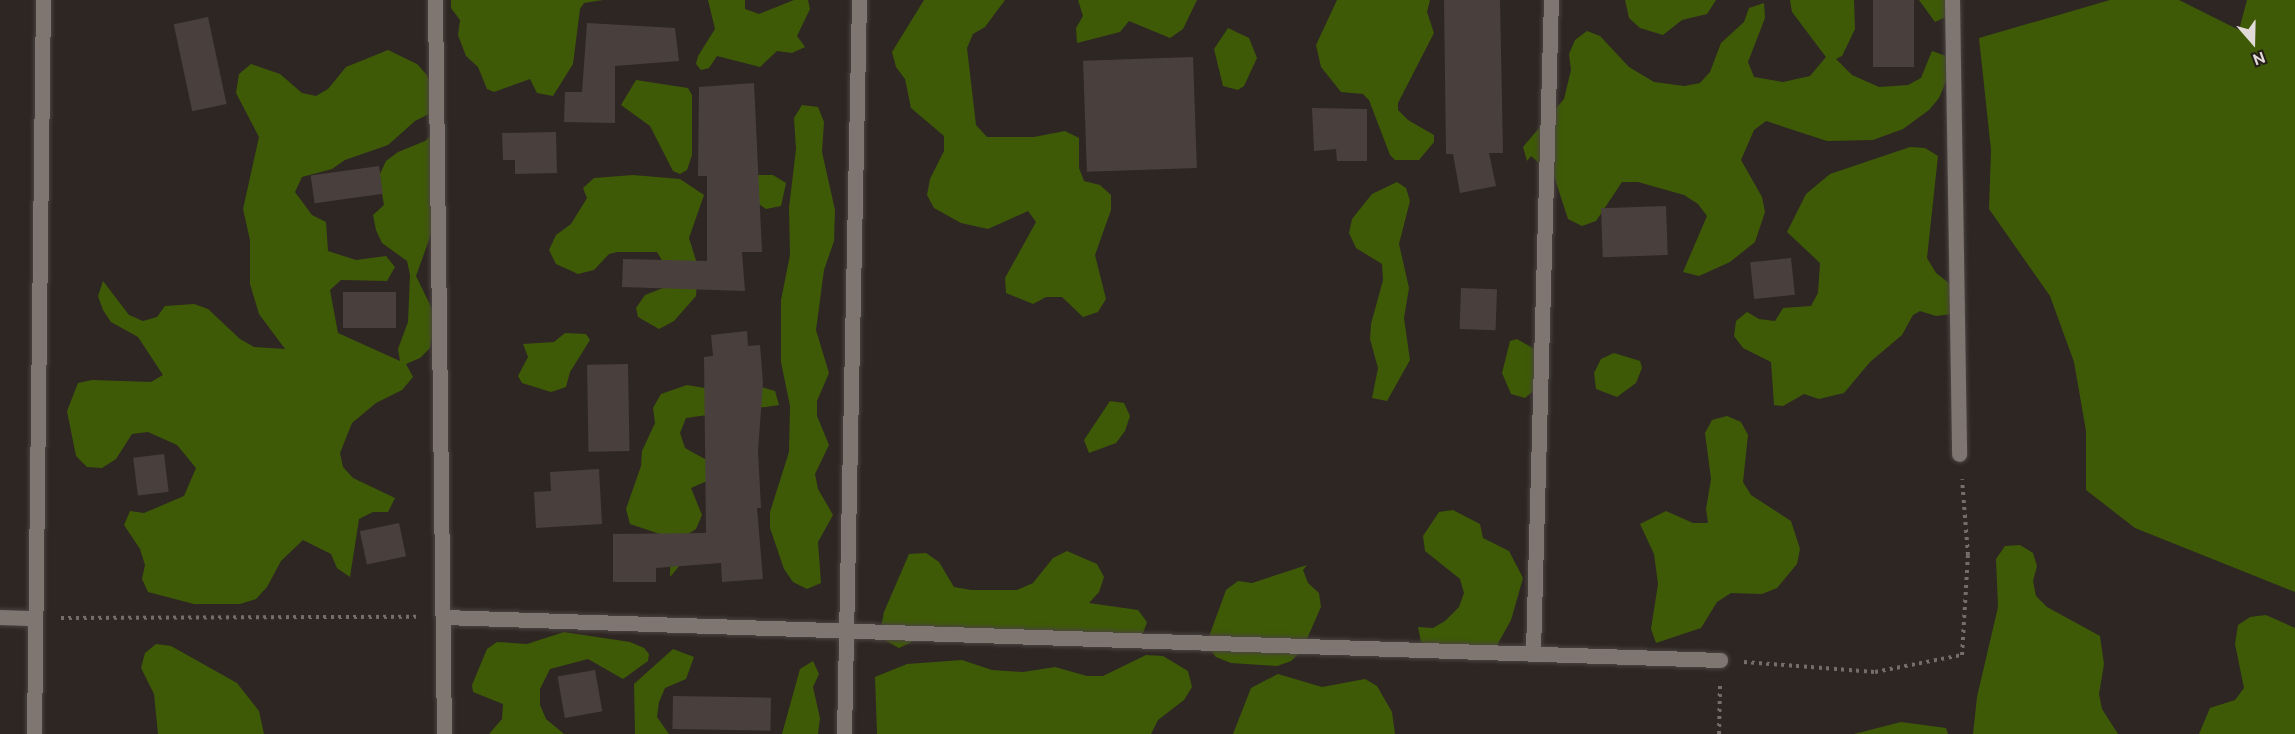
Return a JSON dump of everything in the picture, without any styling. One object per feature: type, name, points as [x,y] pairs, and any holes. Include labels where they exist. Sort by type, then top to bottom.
[{"type":"street","points":[[34,734],[43,0]]},
{"type":"street","points":[[435,0],[444,734]]},
{"type":"street","points":[[844,734],[859,0]]},
{"type":"street","points":[[1533,651],[1551,0]]},
{"type":"street","points":[[1952,0],[1959,454]]},
{"type":"street","points":[[0,617],[35,618]]},
{"type":"street","points":[[444,617],[1533,651],[1720,660]]},
{"type":"path","points":[[1719,734],[1720,660],[1875,672],[1962,655],[1968,555],[1959,454]]},
{"type":"path","points":[[35,618],[444,617]]},
{"type":"green space","points":[[451,0],[603,0],[584,3],[580,9],[573,64],[553,96],[537,93],[530,79],[494,92],[487,89],[478,67],[466,56],[458,35],[460,20],[451,8]]},
{"type":"green space","points":[[708,0],[745,0],[745,9],[759,14],[794,0],[808,0],[810,9],[797,36],[805,47],[792,53],[777,51],[760,67],[717,56],[709,68],[701,70],[696,64],[698,56],[715,29]]},
{"type":"green space","points":[[924,0],[1005,0],[985,27],[973,34],[967,48],[976,125],[987,137],[1034,137],[1065,131],[1079,138],[1079,168],[1084,181],[1100,185],[1111,195],[1111,210],[1095,255],[1106,299],[1098,312],[1083,317],[1062,297],[1046,297],[1033,304],[1006,293],[1005,278],[1036,222],[1028,211],[988,229],[961,223],[934,208],[927,195],[930,179],[944,151],[944,136],[911,108],[905,79],[896,67],[892,52]]},
{"type":"green space","points":[[1078,0],[1197,0],[1183,29],[1170,38],[1129,21],[1120,32],[1077,43],[1076,28],[1083,16]]},
{"type":"green space","points":[[1337,0],[1430,0],[1427,12],[1434,33],[1398,103],[1398,110],[1408,120],[1434,135],[1434,142],[1419,160],[1395,160],[1390,155],[1369,100],[1363,94],[1341,92],[1321,67],[1316,45]]},
{"type":"green space","points":[[1625,0],[1716,0],[1707,14],[1682,20],[1663,35],[1640,28],[1629,18]]},
{"type":"green space","points":[[1790,0],[1854,0],[1855,29],[1842,56],[1836,59],[1852,75],[1879,87],[1908,85],[1921,78],[1932,51],[1946,56],[1951,70],[1939,98],[1929,110],[1903,129],[1873,140],[1827,141],[1766,121],[1754,130],[1741,160],[1762,197],[1765,212],[1755,242],[1730,262],[1699,276],[1683,272],[1707,216],[1698,204],[1684,195],[1638,182],[1622,182],[1596,221],[1582,226],[1568,219],[1554,176],[1531,156],[1527,161],[1523,147],[1564,99],[1571,70],[1569,54],[1575,40],[1587,31],[1600,36],[1629,67],[1654,82],[1684,86],[1700,83],[1710,72],[1721,43],[1744,22],[1749,8],[1764,3],[1765,18],[1748,62],[1754,77],[1783,82],[1810,76],[1826,57],[1792,12]]},
{"type":"green space","points":[[1919,0],[1958,0],[1948,16],[1935,22]]},
{"type":"green space","points":[[2110,0],[2179,0],[2239,30],[2247,0],[2295,0],[2295,592],[2135,528],[2086,490],[2086,431],[2074,362],[2050,296],[1989,209],[1991,150],[1979,38]]},
{"type":"green space","points":[[1228,28],[1249,38],[1257,58],[1244,86],[1238,90],[1223,86],[1214,49]]},
{"type":"green space","points":[[388,50],[417,64],[426,74],[433,87],[429,114],[415,121],[388,145],[345,160],[332,169],[302,177],[295,192],[312,215],[326,222],[328,251],[356,260],[386,256],[395,267],[387,281],[341,280],[330,290],[338,333],[400,361],[398,349],[408,322],[410,275],[407,261],[382,243],[376,230],[373,215],[384,205],[379,176],[386,161],[398,152],[425,141],[437,130],[445,138],[435,169],[438,215],[416,276],[436,317],[430,348],[420,358],[406,364],[413,377],[402,390],[376,403],[352,423],[340,453],[343,467],[353,478],[395,498],[388,512],[373,512],[359,519],[350,577],[337,568],[331,554],[303,540],[281,561],[267,587],[256,599],[240,604],[194,604],[148,592],[142,579],[145,565],[140,549],[124,525],[130,511],[144,513],[184,496],[196,468],[177,445],[148,432],[132,434],[116,459],[102,468],[87,467],[76,456],[67,411],[78,383],[92,380],[151,382],[163,375],[138,337],[111,322],[103,310],[98,296],[103,281],[129,315],[143,321],[157,317],[165,306],[194,304],[208,309],[240,339],[254,347],[285,349],[259,314],[250,284],[250,240],[243,209],[259,137],[236,93],[239,74],[251,64],[280,74],[302,93],[316,96],[328,89],[346,67]]},
{"type":"green space","points":[[636,80],[688,88],[692,95],[692,155],[687,170],[680,174],[673,171],[650,126],[621,105]]},
{"type":"green space","points":[[802,105],[818,107],[824,122],[822,152],[835,210],[834,241],[824,270],[816,330],[829,373],[817,401],[817,416],[829,445],[815,474],[818,489],[833,515],[818,542],[821,583],[807,589],[793,582],[784,569],[770,528],[770,512],[789,452],[790,406],[781,362],[781,300],[790,255],[789,208],[796,149],[794,118]]},
{"type":"green space","points":[[1910,147],[1925,148],[1938,156],[1927,258],[1936,273],[1962,293],[1966,308],[1960,313],[1936,316],[1920,311],[1913,315],[1902,335],[1870,362],[1844,393],[1819,399],[1804,394],[1783,406],[1774,405],[1771,362],[1743,348],[1734,336],[1736,321],[1747,312],[1759,319],[1775,321],[1783,308],[1811,306],[1818,293],[1820,263],[1787,232],[1806,194],[1830,174]]},
{"type":"green space","points":[[633,175],[680,179],[704,195],[689,238],[698,267],[696,296],[674,321],[659,329],[638,317],[636,308],[645,295],[671,285],[672,277],[657,252],[609,254],[594,270],[578,274],[556,264],[549,250],[556,235],[571,224],[587,198],[583,188],[594,178]]},
{"type":"green space","points":[[757,175],[773,175],[786,183],[781,206],[766,209],[753,200]]},
{"type":"green space","points":[[1397,182],[1406,188],[1410,201],[1399,244],[1409,288],[1404,318],[1410,360],[1387,401],[1372,398],[1378,368],[1370,339],[1371,324],[1383,280],[1382,264],[1356,248],[1349,233],[1352,219],[1372,194]]},
{"type":"green space","points":[[565,333],[586,334],[590,340],[570,372],[566,387],[551,392],[522,383],[518,376],[528,357],[523,344],[554,342]]},
{"type":"green space","points":[[1517,339],[1543,354],[1537,388],[1525,398],[1511,394],[1502,373],[1510,341]]},
{"type":"green space","points":[[1614,353],[1640,361],[1642,368],[1636,383],[1617,397],[1596,389],[1594,373],[1601,359]]},
{"type":"green space","points":[[687,385],[717,390],[761,387],[775,391],[779,405],[686,418],[680,433],[685,448],[712,463],[721,475],[691,488],[702,515],[696,529],[683,537],[680,565],[670,577],[671,546],[660,534],[630,524],[626,509],[641,466],[642,451],[655,423],[653,408],[661,394]]},
{"type":"green space","points":[[1110,401],[1124,403],[1130,416],[1125,431],[1116,443],[1089,453],[1084,440]]},
{"type":"green space","points":[[1727,416],[1741,422],[1748,435],[1743,482],[1751,495],[1791,521],[1800,549],[1797,564],[1777,588],[1762,594],[1731,593],[1717,602],[1701,628],[1656,643],[1651,629],[1658,584],[1654,554],[1640,524],[1666,511],[1693,523],[1708,523],[1706,509],[1711,479],[1705,433],[1712,420]]},
{"type":"green space","points":[[1453,510],[1480,524],[1483,538],[1509,551],[1523,578],[1511,620],[1496,647],[1466,654],[1421,642],[1418,627],[1433,628],[1445,621],[1459,607],[1464,593],[1460,579],[1425,551],[1423,536],[1439,512]]},
{"type":"green space","points":[[2020,545],[2033,553],[2037,566],[2033,581],[2036,596],[2047,607],[2100,636],[2104,664],[2099,694],[2102,709],[2118,734],[1973,734],[1977,697],[1998,607],[1996,559],[2005,546]]},
{"type":"green space","points":[[1067,551],[1097,564],[1104,577],[1099,592],[1089,603],[1138,610],[1147,622],[1143,633],[1129,639],[927,635],[899,648],[886,641],[881,627],[884,612],[909,554],[926,553],[939,562],[954,587],[971,590],[1017,590],[1033,583],[1053,558]]},
{"type":"green space","points":[[1307,565],[1303,570],[1308,583],[1319,593],[1321,607],[1302,650],[1291,661],[1277,666],[1231,663],[1216,657],[1206,645],[1226,590],[1238,581],[1252,583]]},
{"type":"green space","points":[[2266,615],[2295,628],[2295,734],[2199,734],[2210,708],[2235,700],[2244,688],[2235,644],[2238,625],[2250,617]]},
{"type":"green space","points":[[564,632],[630,642],[644,648],[649,654],[648,661],[623,679],[588,659],[550,669],[540,689],[540,705],[546,719],[564,734],[489,734],[502,719],[503,704],[473,692],[472,685],[487,649],[497,642],[527,644]]},
{"type":"green space","points":[[156,644],[171,646],[237,683],[259,711],[264,734],[158,734],[154,694],[141,668],[145,653]]},
{"type":"green space","points":[[673,649],[694,657],[686,679],[665,688],[659,702],[657,717],[669,734],[635,734],[634,684]]},
{"type":"green space","points":[[1146,655],[1163,656],[1188,671],[1192,687],[1184,700],[1158,720],[1151,734],[877,734],[875,677],[907,664],[962,660],[992,670],[1023,672],[1055,667],[1087,676],[1103,676]]},
{"type":"green space","points":[[813,661],[819,674],[813,687],[820,718],[818,734],[782,734],[800,669]]},
{"type":"green space","points":[[1278,674],[1322,687],[1365,679],[1377,686],[1392,712],[1395,734],[1233,734],[1251,688]]},
{"type":"green space","points":[[1901,722],[1946,728],[1948,734],[1854,734]]},
{"type":"building","points":[[1444,0],[1500,0],[1503,153],[1489,153],[1496,186],[1460,193],[1453,154],[1446,154]]},
{"type":"building","points":[[1873,0],[1914,0],[1914,67],[1873,67]]},
{"type":"building","points":[[208,17],[227,104],[192,111],[174,24]]},
{"type":"building","points":[[587,23],[675,28],[679,61],[615,66],[615,123],[564,122],[565,92],[582,92]]},
{"type":"building","points":[[1193,57],[1197,168],[1087,172],[1083,61]]},
{"type":"building","points":[[754,83],[762,252],[742,252],[745,291],[622,287],[623,259],[707,261],[707,176],[698,176],[699,87]]},
{"type":"building","points":[[1312,108],[1367,109],[1367,161],[1337,161],[1336,149],[1314,151]]},
{"type":"building","points":[[556,132],[557,173],[515,174],[515,160],[503,160],[502,133]]},
{"type":"building","points":[[379,166],[383,194],[315,203],[311,176]]},
{"type":"building","points":[[1666,206],[1668,255],[1603,257],[1601,208]]},
{"type":"building","points":[[1791,258],[1795,295],[1754,299],[1750,262]]},
{"type":"building","points":[[1461,288],[1497,289],[1496,330],[1460,329]]},
{"type":"building","points":[[343,292],[396,292],[396,328],[343,328]]},
{"type":"building","points":[[747,331],[748,346],[760,345],[763,383],[758,451],[761,508],[757,508],[763,579],[722,582],[721,563],[656,568],[656,582],[613,582],[613,534],[706,533],[704,357],[713,356],[711,335]]},
{"type":"building","points":[[628,364],[630,451],[589,452],[587,365]]},
{"type":"building","points":[[164,454],[169,492],[138,495],[133,458]]},
{"type":"building","points":[[599,469],[602,524],[536,528],[534,492],[551,491],[550,472]]},
{"type":"building","points":[[399,523],[406,556],[367,565],[360,531]]},
{"type":"building","points":[[595,670],[602,711],[565,718],[558,677]]},
{"type":"building","points":[[673,696],[771,698],[770,731],[672,729]]}]
